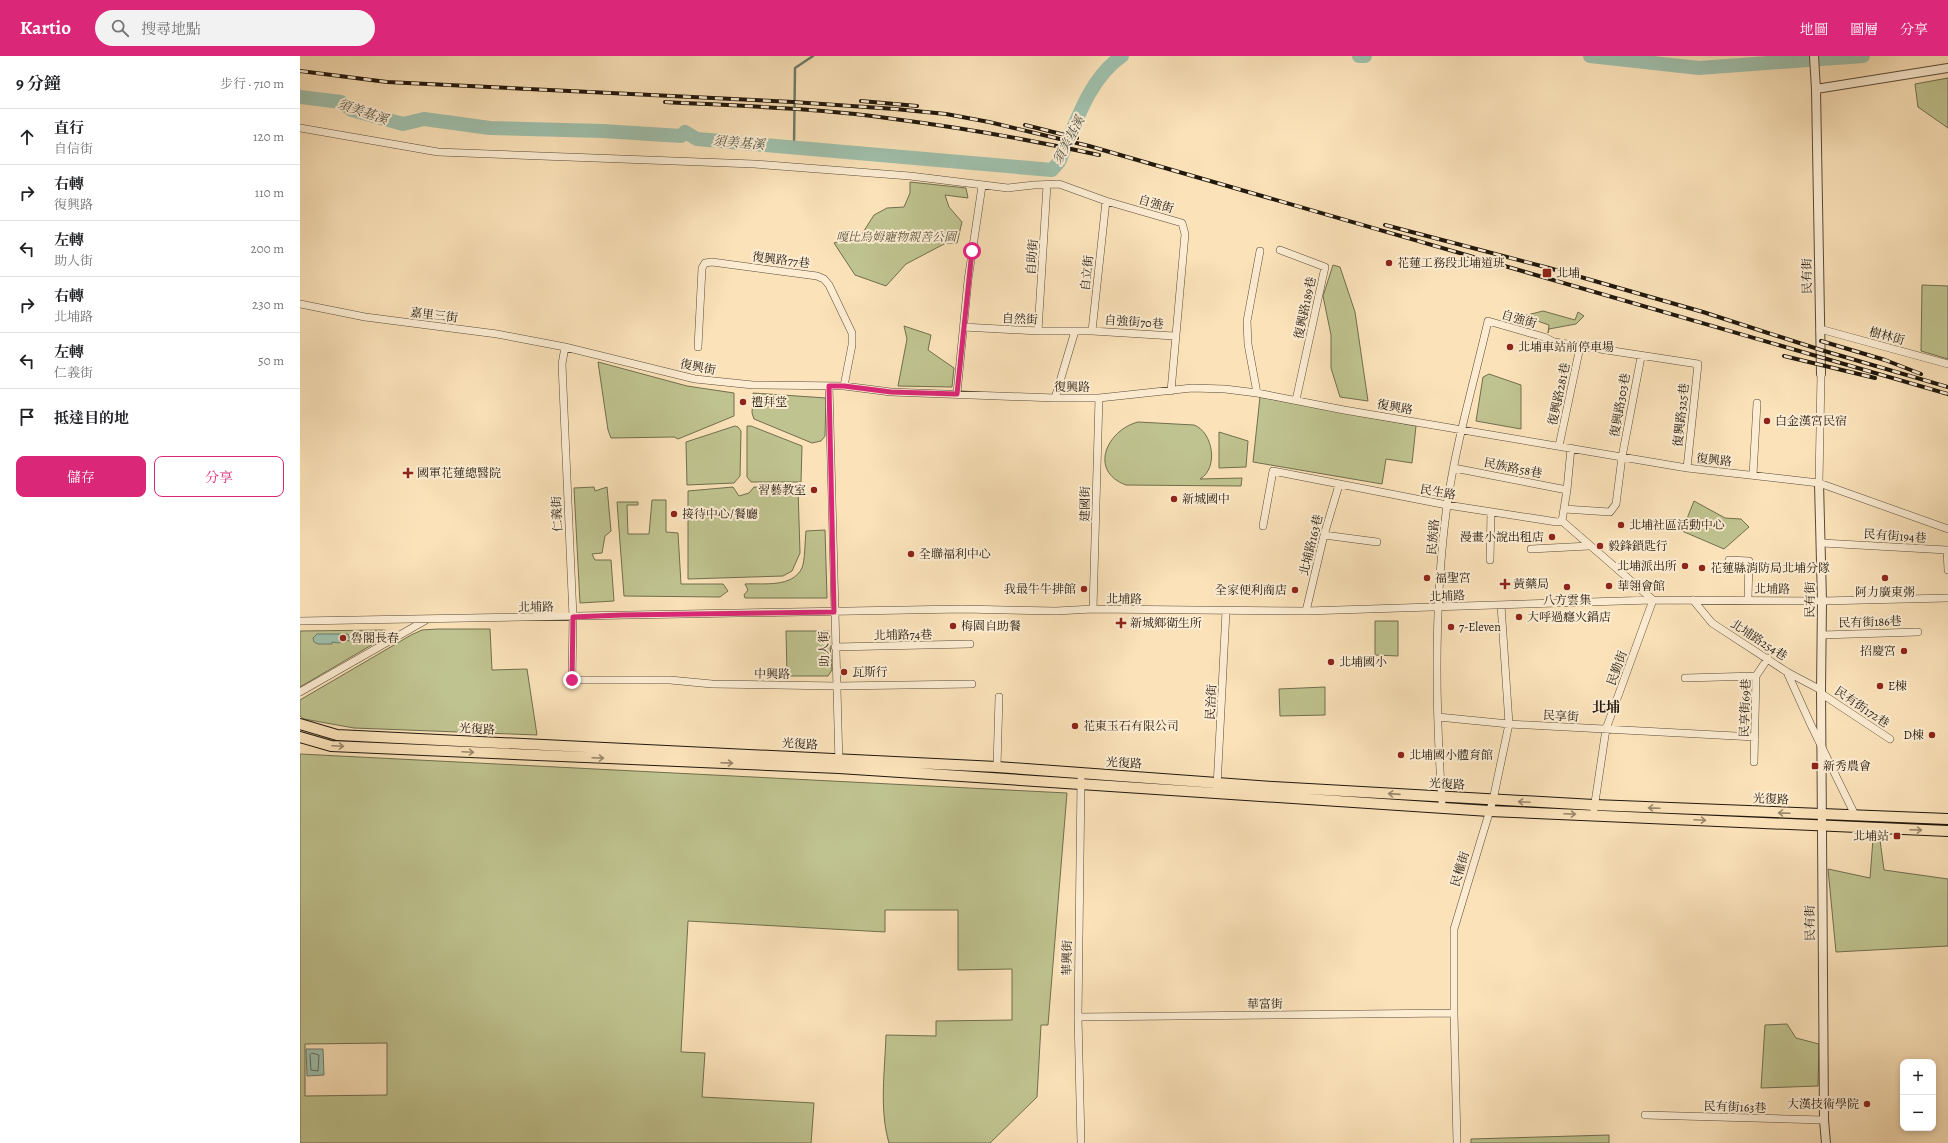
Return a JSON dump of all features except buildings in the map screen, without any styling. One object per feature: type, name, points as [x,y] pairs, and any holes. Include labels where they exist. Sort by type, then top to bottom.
[{"type":"main road","name":"光復路","points":[[300,724],[337,735],[839,764],[1081,785],[1217,794],[1442,802],[1493,800],[1594,810],[1821,826],[1948,831]]},
{"type":"main road","name":"光復路","points":[[300,737],[331,746],[839,764],[996,767],[1081,774],[1218,782],[1442,802],[1489,811],[1594,810],[1823,814],[1948,819]]},
{"type":"street","name":"民有街","points":[[1814,56],[1816,89],[1821,374],[1819,483],[1822,543],[1821,692],[1823,814],[1821,826],[1824,1120],[1826,1143]]},
{"type":"street","points":[[1816,89],[1948,68]]},
{"type":"street","name":"自強街","points":[[300,128],[438,152],[754,164],[910,176],[1008,188],[1059,184],[1106,201],[1182,223],[1185,234],[1174,336],[1171,391]]},
{"type":"street","name":"自助街","points":[[1038,331],[1047,185]]},
{"type":"street","points":[[957,394],[968,280],[982,186]]},
{"type":"street","name":"自立街","points":[[1092,331],[1106,201]]},
{"type":"street","name":"復興路189巷","points":[[1280,250],[1325,267],[1296,400]]},
{"type":"street","points":[[1257,393],[1248,344],[1247,321],[1260,251]]},
{"type":"street","name":"復興路77巷","points":[[698,348],[702,268],[705,263],[712,262],[817,276],[824,279],[829,285],[852,333],[852,345],[844,386]]},
{"type":"street","name":"嘉里三街","points":[[300,304],[365,317],[497,334],[566,347]]},
{"type":"street","name":"自強街","points":[[1488,321],[1544,337],[1554,342],[1641,357],[1698,364]]},
{"type":"street","name":"民族路","points":[[1442,802],[1438,717],[1438,608],[1447,505],[1454,468],[1488,321]]},
{"type":"street","name":"自然街","points":[[963,328],[1076,331]]},
{"type":"street","name":"樹林街","points":[[1820,329],[1948,364]]},
{"type":"street","points":[[1055,398],[1076,331],[1092,331]]},
{"type":"street","name":"自強街70巷","points":[[1092,331],[1174,336]]},
{"type":"street","name":"復興街","points":[[566,347],[695,379],[716,382],[829,386]]},
{"type":"street","name":"仁義街","points":[[566,347],[562,364],[573,617],[572,680]]},
{"type":"street","name":"復興路281巷","points":[[1559,446],[1580,347]]},
{"type":"street","name":"復興路303巷","points":[[1564,509],[1610,512],[1616,504],[1622,457],[1641,357]]},
{"type":"street","name":"復興路325巷","points":[[1687,468],[1698,364]]},
{"type":"street","name":"復興路","points":[[829,386],[844,386],[891,392],[1055,398],[1099,398],[1192,388],[1225,389],[1257,393],[1687,468],[1819,483],[1948,529]]},
{"type":"street","name":"助人街","points":[[829,386],[839,764]]},
{"type":"street","name":"建國街","points":[[1093,609],[1099,398]]},
{"type":"street","points":[[1753,475],[1757,403]]},
{"type":"street","points":[[1571,448],[1562,521],[1653,600]]},
{"type":"street","name":"民族路58巷","points":[[1454,468],[1567,490]]},
{"type":"street","name":"民生路","points":[[1263,526],[1274,471],[1339,485],[1447,505],[1515,514],[1557,522],[1562,521]]},
{"type":"street","name":"北埔路163巷","points":[[1306,611],[1324,535],[1339,485]]},
{"type":"street","points":[[1490,560],[1491,512]]},
{"type":"street","points":[[1324,535],[1377,542]]},
{"type":"street","name":"民有街194巷","points":[[1822,543],[1947,550],[1948,570]]},
{"type":"street","points":[[1531,549],[1589,546]]},
{"type":"street","points":[[1729,560],[1748,561],[1748,600]]},
{"type":"street","name":"北埔路","points":[[300,621],[426,620],[962,609],[1056,611],[1093,609],[1306,611],[1653,600],[1822,601],[1948,598]]},
{"type":"street","name":"民勤街","points":[[1594,810],[1606,730],[1653,600]]},
{"type":"street","name":"北埔路254巷","points":[[1693,600],[1712,623],[1768,658],[1787,672],[1821,692]]},
{"type":"street","name":"民權街","points":[[1458,1143],[1454,1012],[1454,930],[1493,800],[1509,724],[1501,605]]},
{"type":"street","name":"民治街","points":[[1217,794],[1226,611]]},
{"type":"street","points":[[300,692],[426,620]]},
{"type":"street","name":"民有街186巷","points":[[1822,635],[1918,632]]},
{"type":"street","name":"北埔路74巷","points":[[835,647],[970,644]]},
{"type":"street","name":"民享街69巷","points":[[1754,762],[1756,676],[1768,658]]},
{"type":"street","points":[[1787,672],[1822,750],[1855,815]]},
{"type":"street","points":[[1685,678],[1756,676]]},
{"type":"street","name":"中興路","points":[[572,680],[670,680],[712,684],[836,686],[972,684]]},
{"type":"street","name":"民有街172巷","points":[[1821,692],[1890,739]]},
{"type":"street","points":[[996,767],[999,697]]},
{"type":"street","name":"民享街","points":[[1438,717],[1509,724],[1755,737]]},
{"type":"street","name":"華興街","points":[[1081,774],[1078,1017],[1081,1143]]},
{"type":"street","name":"華富街","points":[[1078,1017],[1454,1012]]},
{"type":"street","name":"民有街163巷","points":[[1645,1115],[1824,1120]]},
{"type":"green space","points":[[1948,78],[1948,128],[1918,107],[1915,84]]},
{"type":"green space","name":"嘎比烏姆寵物親善公園","points":[[910,182],[966,188],[968,198],[945,195],[949,207],[962,222],[957,243],[946,243],[906,264],[886,286],[855,275],[834,243],[862,234],[874,215],[887,208],[904,207],[910,193]]},
{"type":"green space","points":[[1333,265],[1340,267],[1355,312],[1368,401],[1340,397],[1331,368],[1331,335],[1323,296]]},
{"type":"green space","points":[[1922,285],[1948,286],[1948,359],[1921,351]]},
{"type":"green space","points":[[1543,311],[1575,320],[1578,312],[1584,316],[1576,324],[1549,329],[1548,333],[1549,325],[1523,316]]},
{"type":"green space","points":[[904,326],[931,335],[928,350],[954,368],[952,387],[898,386],[907,339]]},
{"type":"green space","points":[[598,362],[687,386],[734,393],[734,416],[678,439],[674,437],[611,438],[608,430]]},
{"type":"green space","points":[[1489,374],[1521,385],[1521,429],[1476,421],[1483,377]]},
{"type":"green space","points":[[753,393],[826,398],[825,436],[821,441],[812,443],[754,419],[752,413]]},
{"type":"green space","points":[[1260,397],[1416,426],[1412,463],[1386,459],[1382,484],[1253,462]]},
{"type":"green space","points":[[1138,422],[1194,425],[1206,435],[1211,450],[1210,467],[1206,474],[1200,479],[1242,478],[1241,486],[1126,485],[1114,479],[1107,470],[1105,461],[1106,451],[1118,433],[1127,426]]},
{"type":"green space","points":[[735,426],[741,431],[740,476],[734,483],[687,485],[686,442]]},
{"type":"green space","points":[[747,426],[751,426],[802,446],[801,482],[751,482],[747,477]]},
{"type":"green space","points":[[1219,432],[1248,441],[1246,467],[1219,468]]},
{"type":"green space","points":[[594,487],[595,491],[607,487],[611,531],[605,536],[602,553],[592,554],[595,560],[611,560],[614,601],[580,603],[574,488]]},
{"type":"green space","points":[[733,487],[739,496],[749,493],[754,487],[798,489],[800,553],[792,571],[783,576],[688,579],[688,491]]},
{"type":"green space","points":[[652,500],[666,500],[666,532],[678,533],[681,584],[723,584],[728,591],[720,597],[624,596],[617,502],[638,502],[638,505],[627,505],[628,534],[649,534]]},
{"type":"green space","points":[[1694,501],[1725,518],[1741,519],[1749,527],[1724,549],[1682,531]]},
{"type":"green space","points":[[825,530],[827,598],[745,598],[744,595],[748,590],[745,584],[769,584],[785,582],[792,579],[803,565],[806,531]]},
{"type":"green space","points":[[1375,621],[1398,621],[1398,656],[1375,655]]},
{"type":"green space","points":[[490,629],[492,670],[527,669],[537,735],[354,728],[304,719],[300,716],[300,700],[411,635],[422,630]]},
{"type":"green space","points":[[385,630],[387,636],[300,687],[300,631]]},
{"type":"green space","points":[[786,631],[829,631],[832,670],[828,676],[787,676]]},
{"type":"green space","points":[[1325,687],[1325,715],[1280,716],[1279,689]]},
{"type":"green space","points":[[300,754],[1067,793],[1048,1025],[1041,1025],[1037,1097],[990,1143],[889,1143],[883,1103],[886,1035],[936,1036],[936,1021],[1012,1020],[1012,969],[958,970],[958,910],[885,910],[885,932],[688,921],[681,1052],[705,1053],[702,1097],[814,1103],[811,1143],[300,1143]],"holes":[[[387,1043],[387,1095],[305,1096],[305,1044]]]},
{"type":"green space","points":[[1873,839],[1880,840],[1884,870],[1948,879],[1948,946],[1836,952],[1828,869],[1870,878]]},
{"type":"green space","points":[[1787,1024],[1796,1038],[1819,1044],[1818,1086],[1761,1088],[1765,1025]]},
{"type":"green space","points":[[1609,1135],[1609,1143],[1471,1143],[1471,1139]]},
{"type":"water","points":[[317,634],[348,634],[350,639],[349,641],[343,640],[339,643],[332,642],[332,644],[318,644],[314,642],[313,638]]},
{"type":"water","points":[[306,1049],[323,1049],[324,1075],[307,1076]]},
{"type":"waterway","points":[[794,146],[795,68],[813,56]]},
{"type":"waterway","name":"須美基溪","points":[[300,97],[341,102],[352,110],[403,124],[424,119],[490,128],[603,131],[681,136],[685,132],[697,139],[1052,170],[1059,162],[1091,90],[1110,66],[1122,56]]},
{"type":"waterway","name":"須美基溪","points":[[1359,56],[1365,56]]},
{"type":"waterway","name":"須美基溪","points":[[1590,56],[1699,68],[1863,56]]},
{"type":"railway","points":[[300,71],[387,82],[793,102],[895,109],[946,114],[989,122],[1089,146],[1948,394]]},
{"type":"railway","points":[[861,101],[917,106]]},
{"type":"railway","points":[[665,102],[780,108],[865,115],[946,126],[1048,144],[1099,155]]},
{"type":"railway","points":[[1025,125],[1077,138]]},
{"type":"railway","points":[[1385,225],[1549,268],[1703,312],[1821,350],[1948,387]]},
{"type":"railway","points":[[1821,341],[1885,360],[1921,374]]},
{"type":"railway","points":[[1784,356],[1875,378]]},
{"type":"place","name":"花蓮工務段北埔道班","points":[[1389,263]]},
{"type":"place","name":"北埔","points":[[1547,273]]},
{"type":"place","name":"北埔車站前停車場","points":[[1510,347]]},
{"type":"place","name":"禮拜堂","points":[[743,402]]},
{"type":"place","name":"白金漢宮民宿","points":[[1767,421]]},
{"type":"place","name":"國軍花蓮總醫院","points":[[408,473]]},
{"type":"place","name":"習藝教室","points":[[814,490]]},
{"type":"place","name":"新城國中","points":[[1174,499]]},
{"type":"place","name":"接待中心/餐廳","points":[[674,514]]},
{"type":"place","name":"北埔社區活動中心","points":[[1621,525]]},
{"type":"place","name":"漫畫小說出租店","points":[[1552,537]]},
{"type":"place","name":"毅鋒鎖匙行","points":[[1600,546]]},
{"type":"place","name":"全聯福利中心","points":[[911,554]]},
{"type":"place","name":"北埔派出所","points":[[1685,566]]},
{"type":"place","name":"花蓮縣消防局北埔分隊","points":[[1702,568]]},
{"type":"place","name":"福聖宮","points":[[1427,578]]},
{"type":"place","name":"阿力廣東粥","points":[[1885,578]]},
{"type":"place","name":"黃藥局","points":[[1505,584]]},
{"type":"place","name":"華翎會館","points":[[1609,586]]},
{"type":"place","name":"八方雲集","points":[[1567,587]]},
{"type":"place","name":"我最牛牛排館","points":[[1084,589]]},
{"type":"place","name":"全家便利商店","points":[[1295,590]]},
{"type":"place","name":"大呼過癮火鍋店","points":[[1519,617]]},
{"type":"place","name":"新城鄉衛生所","points":[[1121,623]]},
{"type":"place","name":"梅園自助餐","points":[[953,626]]},
{"type":"place","name":"7-Eleven","points":[[1451,627]]},
{"type":"place","name":"魯閣長春","points":[[343,638]]},
{"type":"place","name":"招慶宮","points":[[1904,651]]},
{"type":"place","name":"北埔國小","points":[[1331,662]]},
{"type":"place","name":"瓦斯行","points":[[844,672]]},
{"type":"place","name":"E棟","points":[[1880,686]]},
{"type":"place","name":"花東玉石有限公司","points":[[1075,726]]},
{"type":"place","name":"D棟","points":[[1932,735]]},
{"type":"place","name":"北埔國小體育館","points":[[1401,755]]},
{"type":"place","name":"新秀農會","points":[[1815,766]]},
{"type":"place","name":"北埔站","points":[[1897,836]]},
{"type":"place","name":"大漢技術學院","points":[[1867,1104]]},
{"type":"district","name":"北埔","points":[[1606,707]]},
{"type":"route","points":[[572,680],[573,617],[834,612],[829,386],[844,386],[891,392],[957,394],[972,251]]}]
